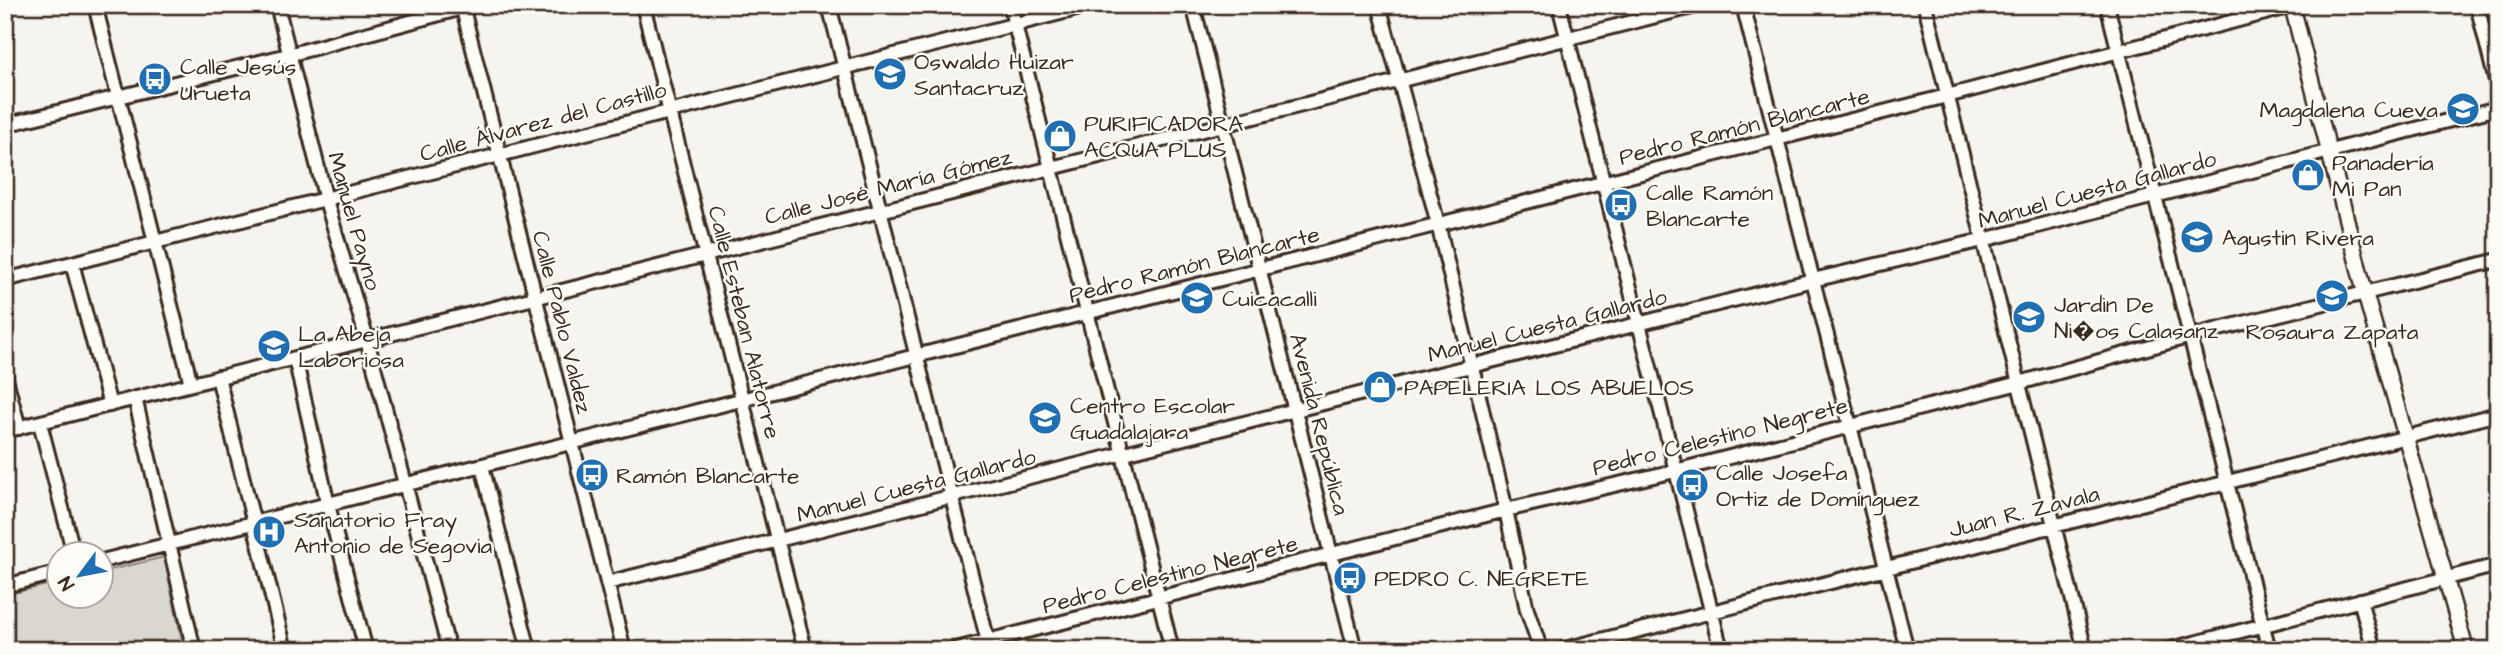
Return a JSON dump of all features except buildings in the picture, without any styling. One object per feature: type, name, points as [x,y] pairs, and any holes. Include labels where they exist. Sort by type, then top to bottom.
[{"type":"main road","points":[[2293,6],[2365,293],[2466,650]]},
{"type":"street","points":[[95,5],[191,384]]},
{"type":"street","name":"Manuel Payno","points":[[277,5],[326,200],[367,340],[449,650]]},
{"type":"street","name":"Calle Esteban Alatorre","points":[[643,5],[805,650]]},
{"type":"street","points":[[829,5],[989,645]]},
{"type":"street","points":[[1010,5],[1172,650]]},
{"type":"street","name":"Calle Álvarez del Castillo","points":[[5,280],[1092,5]]},
{"type":"street","name":"Avenida República","points":[[1193,5],[1355,650]]},
{"type":"street","points":[[1379,5],[1438,224],[1527,610],[1541,650]]},
{"type":"street","points":[[1559,5],[1721,650]]},
{"type":"street","name":"Calle José María Gómez","points":[[5,431],[1700,5]]},
{"type":"street","points":[[1743,5],[1907,650]]},
{"type":"street","points":[[1924,5],[2085,650]]},
{"type":"street","points":[[2107,5],[2269,650]]},
{"type":"street","points":[[2477,5],[2498,90]]},
{"type":"street","points":[[5,125],[288,55],[466,6]]},
{"type":"street","name":"Calle Pablo Valdez","points":[[466,6],[499,154],[624,650]]},
{"type":"street","name":"Pedro Ramón Blancarte","points":[[116,558],[1947,96],[2293,6]]},
{"type":"street","name":"Manuel Cuesta Gallardo","points":[[607,583],[1813,280],[1983,240],[2498,108]]},
{"type":"street","name":"Pedro Celestino Negrete","points":[[952,650],[989,645],[1159,598],[1506,510],[1675,471],[2191,336],[2498,260]]},
{"type":"street","points":[[72,263],[110,405]]},
{"type":"street","points":[[295,358],[328,505],[366,650]]},
{"type":"street","points":[[5,375],[19,428]]},
{"type":"street","points":[[218,377],[285,650]]},
{"type":"street","points":[[135,398],[194,650]]},
{"type":"street","name":"Juan R. Zavala","points":[[1561,650],[2498,414]]},
{"type":"street","points":[[40,423],[70,540]]},
{"type":"street","points":[[482,466],[529,650]]},
{"type":"street","points":[[2168,650],[2498,565]]},
{"type":"street","points":[[5,586],[46,576]]},
{"type":"street","points":[[2360,600],[2374,650]]},
{"type":"shaded area","points":[[164,557],[184,650],[6,650],[5,595],[46,585],[46,610],[116,610],[116,569]]},
{"type":"place","name":"Oswaldo Huizar Santacruz","points":[[890,74]]},
{"type":"place","name":"Calle Jesús Urueta","points":[[155,79]]},
{"type":"place","name":"Magdalena Cueva","points":[[2463,109]]},
{"type":"place","name":"PURIFICADORA ACQUA PLUS","points":[[1060,136]]},
{"type":"place","name":"Panadería Mi Pan","points":[[2308,175]]},
{"type":"place","name":"Calle Ramón Blancarte","points":[[1621,205]]},
{"type":"place","name":"Agustin Rivera","points":[[2197,237]]},
{"type":"place","name":"Rosaura Zapata","points":[[2332,296]]},
{"type":"place","name":"Cuicacalli","points":[[1197,298]]},
{"type":"place","name":"Jardin De Ni�os Calasanz","points":[[2029,317]]},
{"type":"place","name":"La Abeja Laboriosa","points":[[274,346]]},
{"type":"place","name":"PAPELERIA LOS ABUELOS","points":[[1380,387]]},
{"type":"place","name":"Centro Escolar Guadalajara","points":[[1045,418]]},
{"type":"place","name":"Ramón Blancarte","points":[[592,475]]},
{"type":"place","name":"Calle Josefa Ortiz de Domínguez","points":[[1692,485]]},
{"type":"place","name":"Sanatorio Fray Antonio de Segovia","points":[[269,532]]},
{"type":"place","name":"PEDRO C. NEGRETE","points":[[1350,578]]}]
